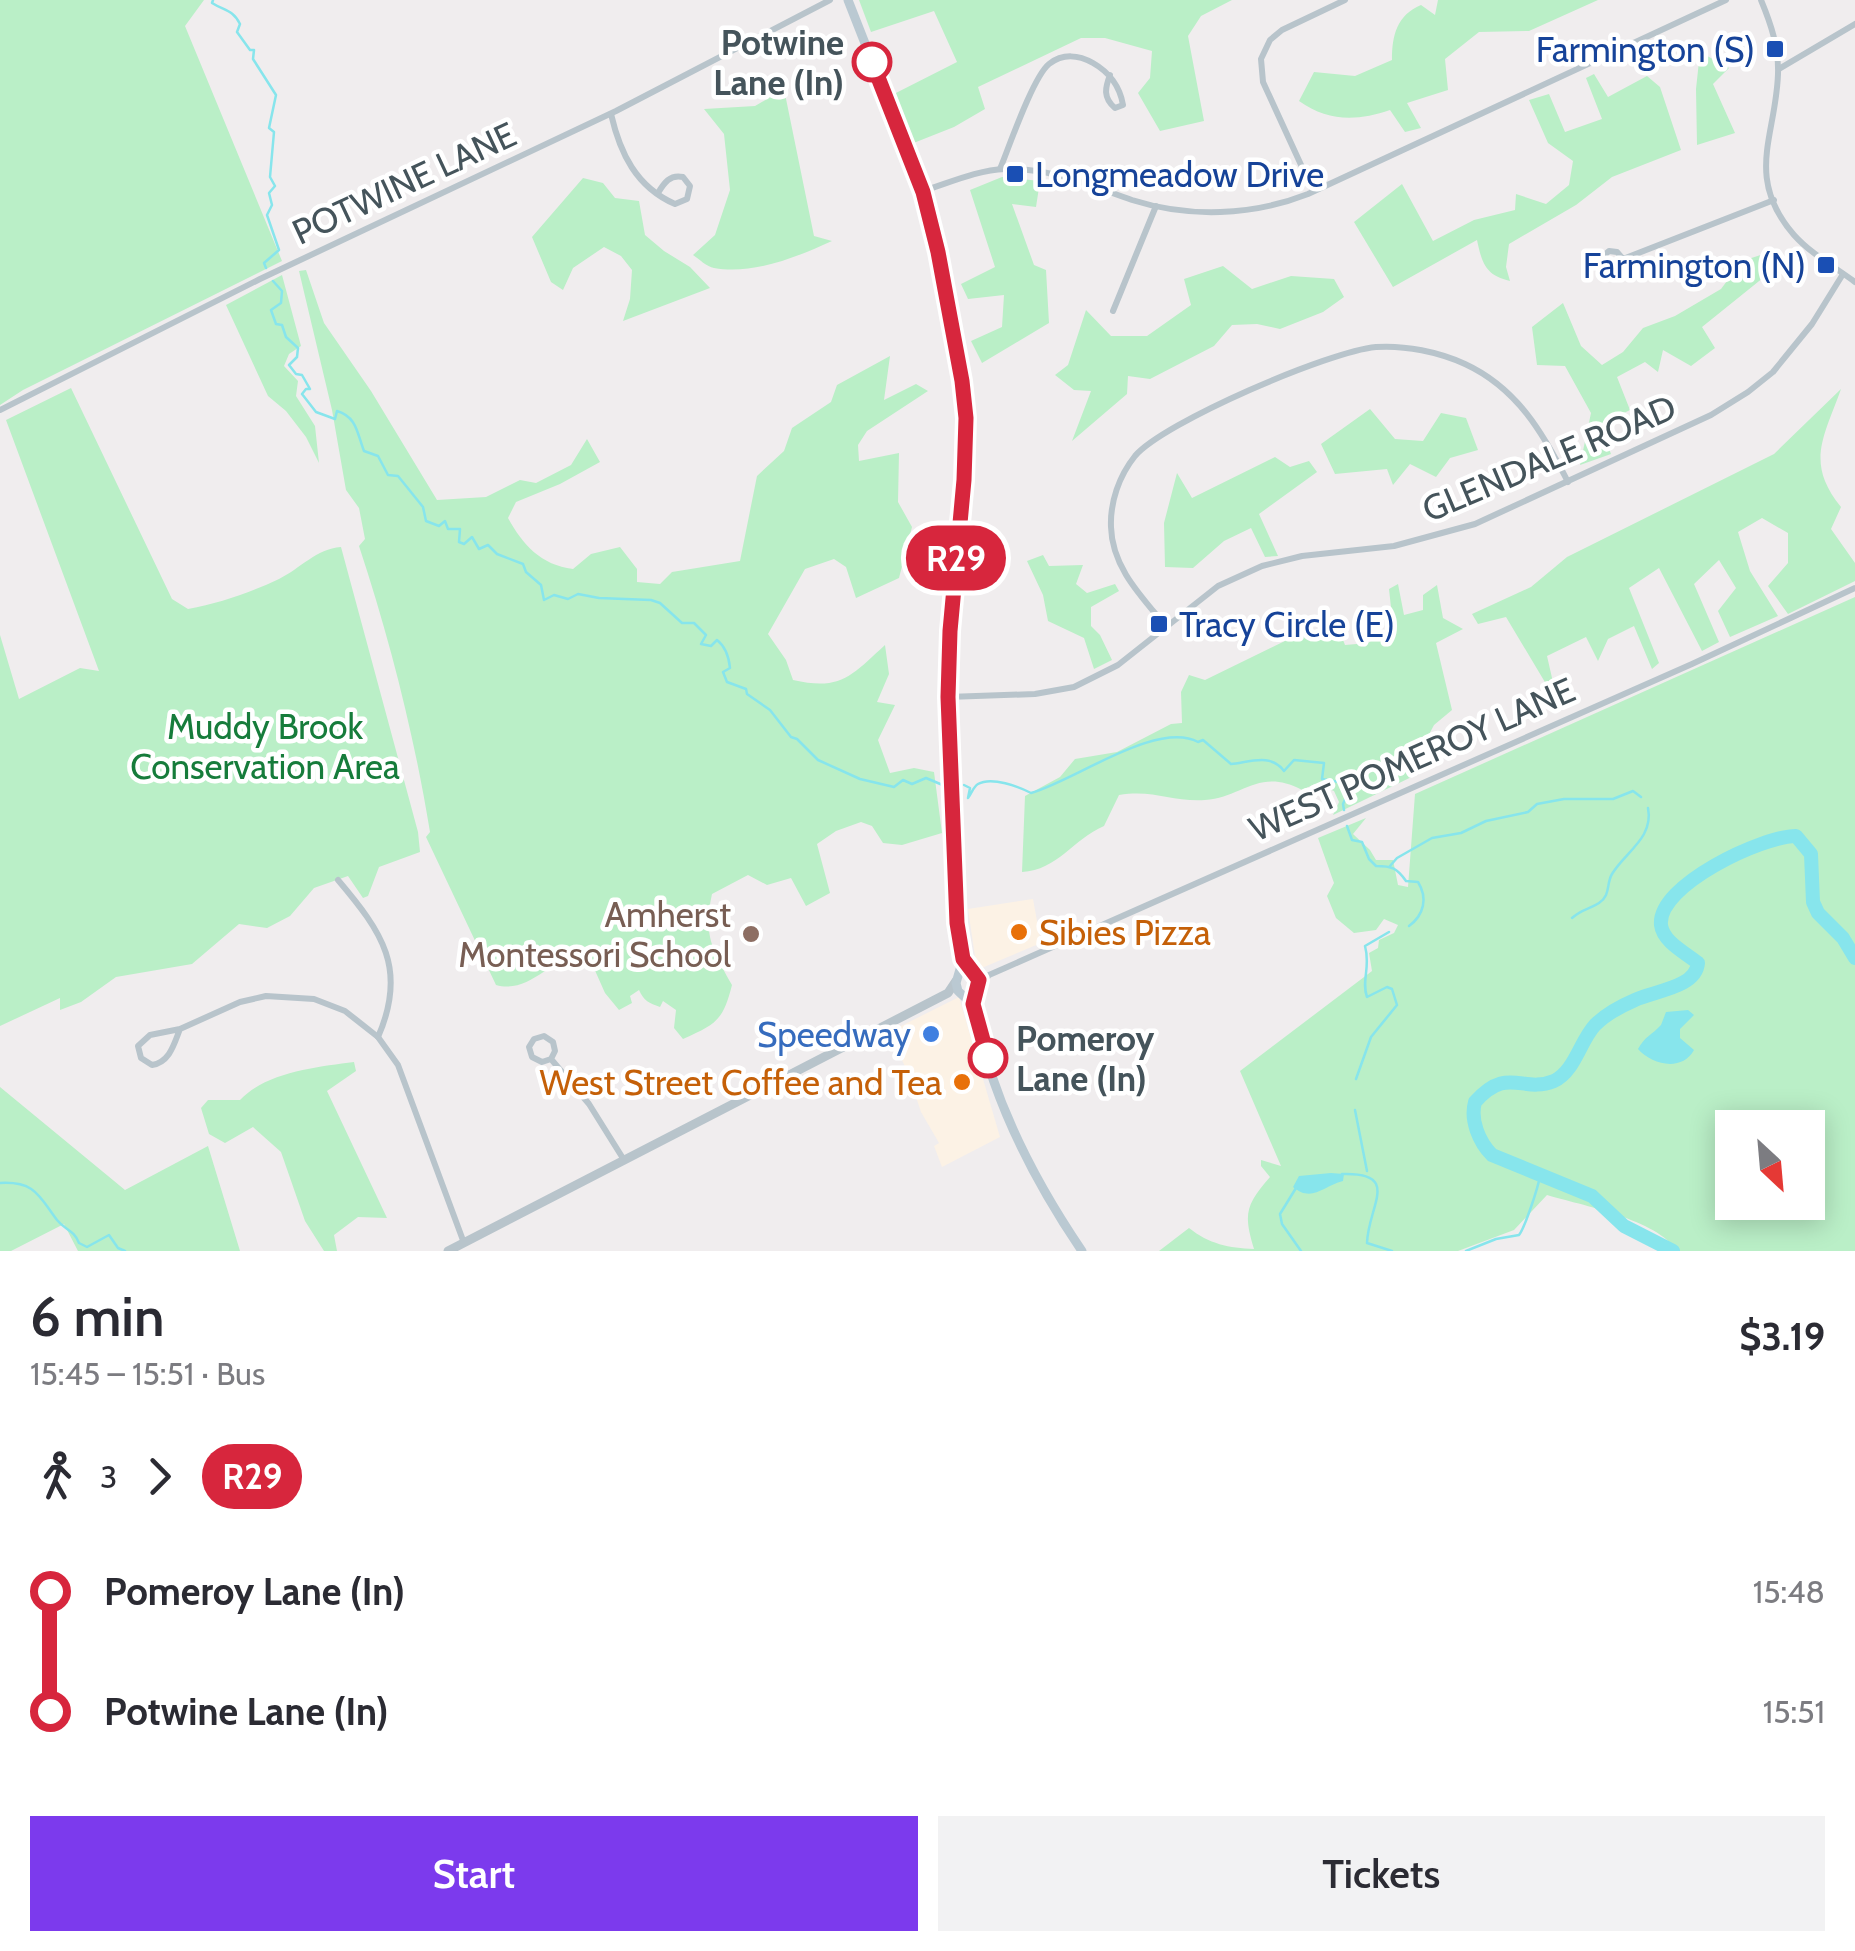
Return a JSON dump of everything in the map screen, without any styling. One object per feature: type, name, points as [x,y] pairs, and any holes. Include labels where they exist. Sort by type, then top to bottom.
[{"type":"main road","points":[[848,0],[923,192],[956,344],[966,418],[948,697],[954,873],[963,959],[958,978],[962,995],[973,1004],[997,1085],[1024,1153],[1082,1251]]},
{"type":"main road","points":[[963,959],[974,974],[978,989],[973,1004]]},
{"type":"main road","points":[[958,978],[974,974]]},
{"type":"main road","points":[[962,995],[972,996],[978,989]]},
{"type":"street","name":"POTWINE LANE","points":[[0,410],[260,279],[610,114],[830,0]]},
{"type":"street","points":[[1313,192],[1265,86],[1261,58],[1282,30],[1345,0]]},
{"type":"street","points":[[923,192],[1000,169],[1047,172],[1156,206],[1198,212],[1237,211],[1285,202],[1726,0]]},
{"type":"street","points":[[1761,0],[1772,28],[1779,70],[1765,155],[1774,200],[1798,238],[1855,282]]},
{"type":"street","points":[[1779,70],[1852,26],[1855,35]]},
{"type":"street","points":[[1000,169],[1037,82],[1049,64],[1065,56],[1078,56],[1110,74],[1122,98],[1123,105],[1115,108],[1108,102],[1105,90],[1110,74]]},
{"type":"street","points":[[610,114],[629,166],[658,193],[678,204],[688,197],[690,186],[676,176],[666,181],[658,193]]},
{"type":"street","points":[[1623,258],[1774,200]]},
{"type":"street","points":[[1113,311],[1156,206]]},
{"type":"street","name":"GLENDALE ROAD","points":[[948,697],[1036,694],[1074,687],[1118,665],[1218,586],[1262,566],[1302,556],[1426,540],[1475,524],[1710,415],[1748,392],[1794,348],[1843,274]]},
{"type":"street","points":[[1164,625],[1126,577],[1113,546],[1112,507],[1125,470],[1146,445],[1175,426],[1316,362],[1380,347],[1420,350],[1464,363],[1499,385],[1525,408],[1568,482]]},
{"type":"street","name":"WEST POMEROY LANE","points":[[974,974],[989,975],[1855,588]]},
{"type":"street","points":[[338,880],[374,924],[389,960],[391,997],[378,1037]]},
{"type":"street","name":"WEST POMEROY LANE","points":[[978,989],[989,975]]},
{"type":"street","points":[[448,1251],[948,993],[958,978]]},
{"type":"street","points":[[948,993],[962,995]]},
{"type":"street","points":[[180,1029],[170,1052],[160,1063],[148,1064],[139,1055],[138,1046],[146,1037],[180,1029],[240,1002],[282,995],[330,1003],[351,1014],[378,1037],[398,1064],[464,1243]]},
{"type":"street","points":[[550,1038],[555,1048],[551,1058],[542,1062],[532,1057],[529,1049],[534,1039],[550,1038]]},
{"type":"street","points":[[551,1058],[589,1104],[624,1160]]},
{"type":"shaded area","points":[[1033,899],[1041,943],[977,970],[968,909]]},
{"type":"shaded area","points":[[959,997],[1000,1137],[942,1167],[934,1146],[939,1143],[921,1112],[889,1032]]},
{"type":"green space","points":[[0,0],[204,0],[185,26],[282,261],[0,405]]},
{"type":"green space","points":[[859,0],[1232,0],[1201,16],[1188,36],[1204,121],[1160,131],[1138,93],[1150,78],[1152,51],[1105,38],[1081,38],[978,87],[985,109],[954,127],[906,146],[886,98],[957,62],[934,11],[871,32]]},
{"type":"green space","points":[[1438,0],[1598,0],[1529,31],[1479,32],[1445,59],[1448,90],[1407,103],[1421,128],[1405,132],[1390,110],[1366,116],[1332,116],[1299,101],[1314,72],[1355,76],[1392,60],[1401,20],[1421,5],[1435,15]]},
{"type":"green space","points":[[1700,52],[1729,68],[1713,84],[1735,133],[1697,145],[1696,89]]},
{"type":"green space","points":[[1594,74],[1608,97],[1647,76],[1660,87],[1681,150],[1612,177],[1576,205],[1509,244],[1506,267],[1510,281],[1486,267],[1477,240],[1393,287],[1354,222],[1402,184],[1433,241],[1474,220],[1515,210],[1516,194],[1546,204],[1569,185],[1573,161],[1548,143],[1529,100],[1549,94],[1565,132],[1602,119],[1586,78]]},
{"type":"green space","points":[[784,89],[814,236],[832,241],[759,267],[711,267],[693,255],[715,235],[730,190],[724,134],[704,109],[755,106]]},
{"type":"green space","points":[[1002,177],[1040,181],[1036,207],[1012,204],[1034,265],[1046,270],[1049,323],[982,363],[971,341],[1002,327],[1004,295],[968,299],[961,284],[995,267],[970,190]]},
{"type":"green space","points":[[583,178],[603,183],[615,198],[639,201],[645,235],[690,267],[710,288],[623,321],[630,299],[632,270],[621,256],[604,247],[573,268],[563,290],[551,282],[532,237]]},
{"type":"green space","points":[[1770,252],[1779,265],[1702,327],[1715,348],[1691,366],[1663,350],[1658,372],[1645,362],[1617,377],[1630,410],[1600,425],[1611,454],[1580,465],[1591,413],[1565,366],[1537,365],[1532,327],[1563,303],[1581,346],[1602,365],[1623,352],[1643,328],[1675,316],[1721,289],[1742,261]]},
{"type":"green space","points":[[1223,266],[1252,289],[1291,276],[1334,279],[1344,297],[1323,312],[1280,329],[1257,324],[1232,325],[1214,346],[1150,379],[1128,376],[1127,394],[1072,441],[1091,391],[1074,390],[1055,375],[1068,365],[1086,310],[1111,336],[1147,336],[1191,305],[1184,279]]},
{"type":"green space","points":[[306,270],[324,323],[371,391],[437,500],[486,497],[520,480],[536,483],[571,465],[587,439],[600,462],[516,502],[508,518],[534,552],[562,567],[573,569],[591,554],[620,547],[637,569],[637,582],[660,584],[672,572],[740,561],[757,476],[784,451],[792,428],[831,402],[837,385],[890,356],[884,400],[916,384],[928,391],[867,431],[858,445],[859,461],[899,453],[898,502],[912,527],[899,578],[856,598],[846,567],[834,559],[805,569],[768,634],[786,660],[793,680],[809,683],[844,678],[885,645],[889,674],[877,702],[895,705],[878,740],[890,773],[914,768],[934,772],[942,833],[902,845],[883,843],[872,826],[861,822],[836,831],[817,844],[830,893],[806,906],[791,878],[767,885],[748,875],[712,894],[711,941],[732,985],[721,1014],[703,1029],[683,1039],[674,1028],[676,1010],[663,1001],[660,1007],[650,1003],[639,990],[630,996],[632,1003],[619,1010],[605,993],[589,957],[578,952],[529,981],[508,987],[496,985],[426,837],[430,832],[409,723],[359,546],[365,539],[359,508],[346,490],[332,410],[299,271]]},
{"type":"green space","points":[[282,275],[301,346],[289,354],[284,366],[298,381],[296,396],[315,426],[319,463],[306,437],[286,411],[268,396],[226,305]]},
{"type":"green space","name":"Muddy Brook Conservation Area","points":[[71,388],[172,599],[188,609],[257,589],[324,551],[341,547],[418,832],[420,852],[379,867],[368,896],[363,898],[348,876],[314,888],[290,916],[267,928],[239,924],[192,964],[116,977],[81,1002],[60,1010],[60,998],[0,1026],[0,635],[19,699],[80,668],[99,671],[6,420]]},
{"type":"green space","points":[[1841,389],[1824,436],[1821,463],[1823,477],[1841,507],[1831,529],[1855,563],[1855,581],[1788,614],[1768,586],[1788,563],[1788,533],[1762,518],[1738,532],[1750,571],[1778,616],[1730,637],[1718,611],[1736,588],[1719,560],[1694,584],[1719,642],[1702,651],[1659,568],[1629,588],[1659,663],[1652,669],[1634,626],[1608,639],[1598,661],[1586,637],[1547,656],[1558,704],[1506,617],[1478,624],[1472,614],[1531,587],[1567,557],[1774,454]]},
{"type":"green space","points":[[1370,409],[1395,439],[1423,441],[1441,413],[1466,418],[1478,450],[1450,458],[1436,477],[1410,464],[1393,485],[1387,469],[1335,474],[1321,444]]},
{"type":"green space","points":[[1275,457],[1290,467],[1309,461],[1317,472],[1259,514],[1278,556],[1265,557],[1251,528],[1224,541],[1193,568],[1165,567],[1164,523],[1177,473],[1192,498]]},
{"type":"green space","points":[[1043,555],[1049,566],[1083,565],[1076,584],[1087,593],[1115,584],[1119,591],[1091,607],[1091,626],[1112,660],[1094,669],[1084,638],[1048,621],[1043,595],[1027,561]]},
{"type":"green space","points":[[1398,584],[1404,615],[1423,610],[1423,595],[1437,585],[1443,618],[1463,629],[1436,643],[1452,710],[1434,725],[1423,746],[1428,769],[1333,815],[1339,802],[1334,791],[1315,784],[1302,790],[1287,784],[1262,783],[1205,800],[1119,795],[1104,826],[1046,866],[1022,872],[1025,796],[1060,777],[1075,759],[1117,752],[1171,724],[1182,723],[1181,692],[1189,675],[1205,680],[1289,639],[1338,627],[1345,645],[1368,643],[1393,626],[1389,589]]},
{"type":"green space","points":[[1855,597],[1855,1251],[1676,1251],[1667,1240],[1637,1222],[1547,1195],[1514,1230],[1458,1251],[1159,1251],[1189,1228],[1220,1244],[1254,1249],[1248,1226],[1249,1210],[1270,1177],[1261,1160],[1281,1166],[1240,1071],[1372,971],[1369,953],[1398,925],[1384,919],[1376,930],[1354,933],[1336,918],[1327,896],[1334,883],[1318,838],[1366,818],[1353,834],[1376,860],[1393,860],[1398,885],[1408,887],[1415,794]]},
{"type":"green space","points":[[354,1062],[356,1071],[327,1091],[387,1218],[358,1217],[334,1235],[337,1251],[324,1251],[305,1221],[281,1152],[253,1127],[225,1143],[209,1134],[201,1108],[208,1100],[240,1100],[264,1083],[293,1072]]},
{"type":"green space","points":[[0,1087],[125,1190],[208,1146],[240,1251],[78,1251],[64,1224],[11,1251],[0,1251]]},
{"type":"water","points":[[1688,1010],[1694,1015],[1680,1029],[1680,1038],[1694,1050],[1689,1057],[1667,1064],[1638,1049],[1661,1025],[1666,1012]]},
{"type":"water","points":[[1344,1174],[1343,1181],[1306,1194],[1293,1187],[1299,1176]]},
{"type":"waterway","points":[[213,0],[237,19],[237,32],[254,50],[253,59],[276,95],[269,128],[274,132],[270,177],[275,186],[269,193],[272,205],[267,215],[279,250],[264,263],[266,268]]},
{"type":"waterway","points":[[273,281],[282,291],[281,303],[271,310],[276,324],[282,325],[286,337],[298,348],[297,357],[289,365],[302,375],[310,389],[302,394],[316,412],[335,419],[337,411],[349,417],[364,451],[378,456],[388,475],[398,476],[423,507],[426,521],[439,526],[445,521],[448,529],[460,529],[459,542],[464,544],[472,537],[479,549],[488,545],[497,554],[523,564],[541,585],[544,600],[554,595],[568,599],[578,594],[651,600],[682,623],[694,623],[706,635],[701,644],[711,646],[717,640],[725,649],[730,668],[723,672],[727,682],[746,689],[818,760],[860,779],[894,787],[903,780],[912,784],[926,778],[945,786]]},
{"type":"waterway","points":[[964,785],[970,788],[968,798],[976,785],[991,781],[1031,793],[1138,745],[1181,737],[1203,740],[1231,764],[1267,760],[1284,771],[1294,760],[1324,763],[1322,779],[1344,783],[1348,793],[1344,810]]},
{"type":"waterway","points":[[1390,866],[1432,838],[1528,812],[1537,804],[1564,799],[1613,799],[1633,791],[1641,797]]},
{"type":"waterway","points":[[1572,918],[1605,896],[1612,874],[1647,828],[1648,808]]},
{"type":"waterway","points":[[1347,826],[1352,840],[1362,842],[1376,866],[1394,869],[1406,881],[1418,882],[1423,906],[1409,926]]},
{"type":"waterway","points":[[1673,1251],[1624,1226],[1592,1196],[1492,1155],[1477,1130],[1475,1102],[1497,1085],[1554,1081],[1567,1070],[1604,1017],[1690,978],[1698,963],[1666,937],[1661,925],[1664,910],[1693,879],[1760,844],[1796,836],[1811,854],[1813,902],[1818,913],[1843,938],[1855,958]]},
{"type":"waterway","points":[[1356,1079],[1371,1037],[1397,1005],[1392,989],[1387,987],[1367,997],[1365,991],[1365,946],[1389,932]]},
{"type":"waterway","points":[[1355,1110],[1367,1171]]},
{"type":"waterway","points":[[1342,1174],[1360,1175],[1377,1185],[1367,1243],[1392,1251]]},
{"type":"waterway","points":[[1466,1251],[1519,1235],[1540,1176]]},
{"type":"waterway","points":[[0,1183],[21,1185],[35,1192],[79,1243],[87,1247],[109,1235],[125,1251]]},
{"type":"waterway","points":[[1296,1188],[1280,1214],[1282,1224],[1301,1251]]},
{"type":"bus line","name":"R29","points":[[872,62],[923,192],[962,381],[966,418],[964,480],[948,697],[954,873],[963,956],[979,980],[973,1004],[988,1058]]},
{"type":"place","name":"Farmington (S)","points":[[1775,49]]},
{"type":"place","name":"Potwine Lane (In)","points":[[872,62]]},
{"type":"place","name":"Longmeadow Drive","points":[[1015,174]]},
{"type":"place","name":"Farmington (N)","points":[[1826,265]]},
{"type":"place","name":"Tracy Circle (E)","points":[[1159,624]]},
{"type":"place","name":"Sibies Pizza","points":[[1019,932]]},
{"type":"place","name":"Amherst Montessori School","points":[[751,934]]},
{"type":"place","name":"Speedway","points":[[931,1034]]},
{"type":"place","name":"Pomeroy Lane (In)","points":[[988,1058]]},
{"type":"place","name":"West Street Coffee and Tea","points":[[962,1082]]}]
